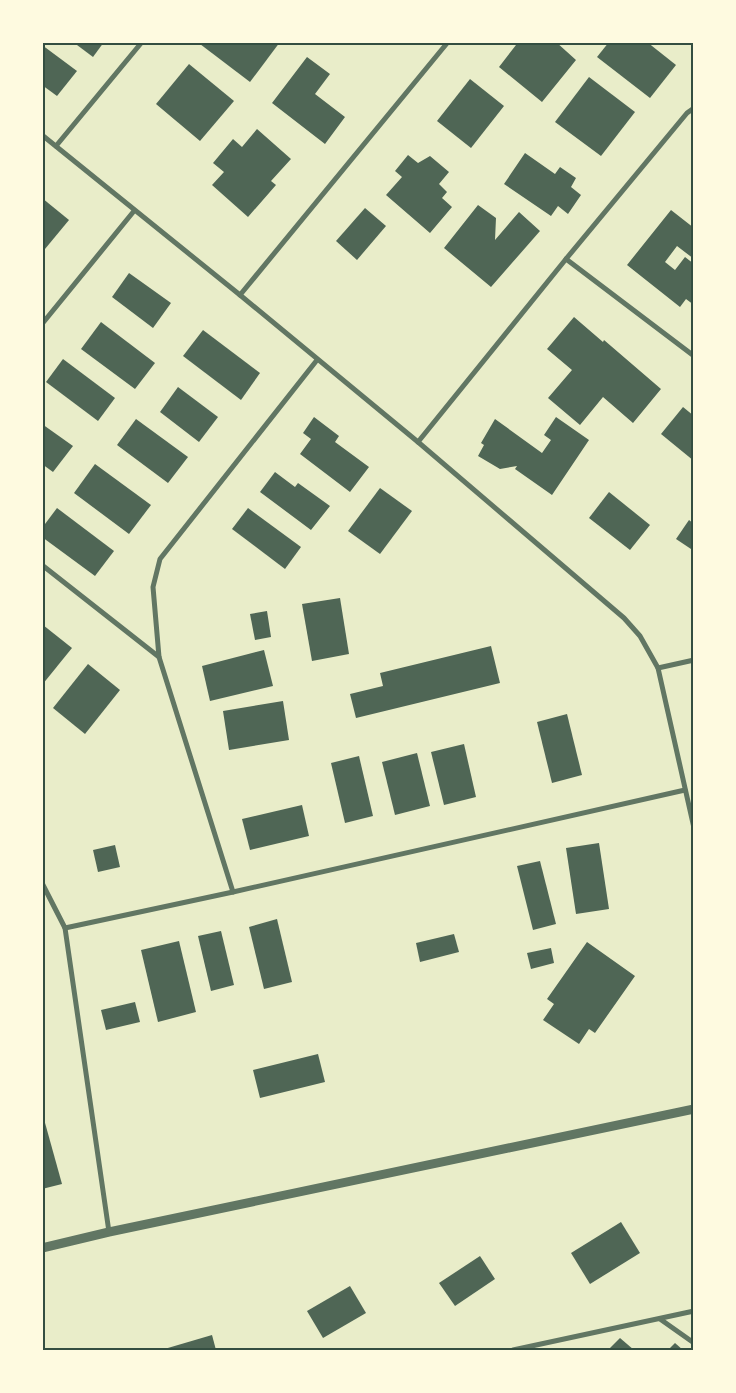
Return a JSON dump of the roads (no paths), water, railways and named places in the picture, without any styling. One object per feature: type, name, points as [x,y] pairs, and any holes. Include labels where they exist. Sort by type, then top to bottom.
[{"type":"street","points":[[56,146],[142,42]]},
{"type":"street","points":[[240,295],[448,42]]},
{"type":"street","points":[[418,442],[566,259],[687,113],[694,108]]},
{"type":"street","points":[[42,135],[418,442],[624,618],[640,636],[658,668],[694,828]]},
{"type":"street","points":[[42,324],[134,211]]},
{"type":"street","points":[[566,259],[694,356]]},
{"type":"street","points":[[233,892],[159,657],[153,587],[160,559],[318,360]]},
{"type":"street","points":[[42,565],[159,657]]},
{"type":"street","points":[[658,668],[694,660]]},
{"type":"street","points":[[65,928],[685,790]]},
{"type":"street","points":[[42,883],[65,928],[110,1232]]},
{"type":"street","points":[[42,1248],[694,1109]]},
{"type":"street","points":[[513,1350],[694,1311]]},
{"type":"street","points":[[660,1318],[694,1343]]}]
